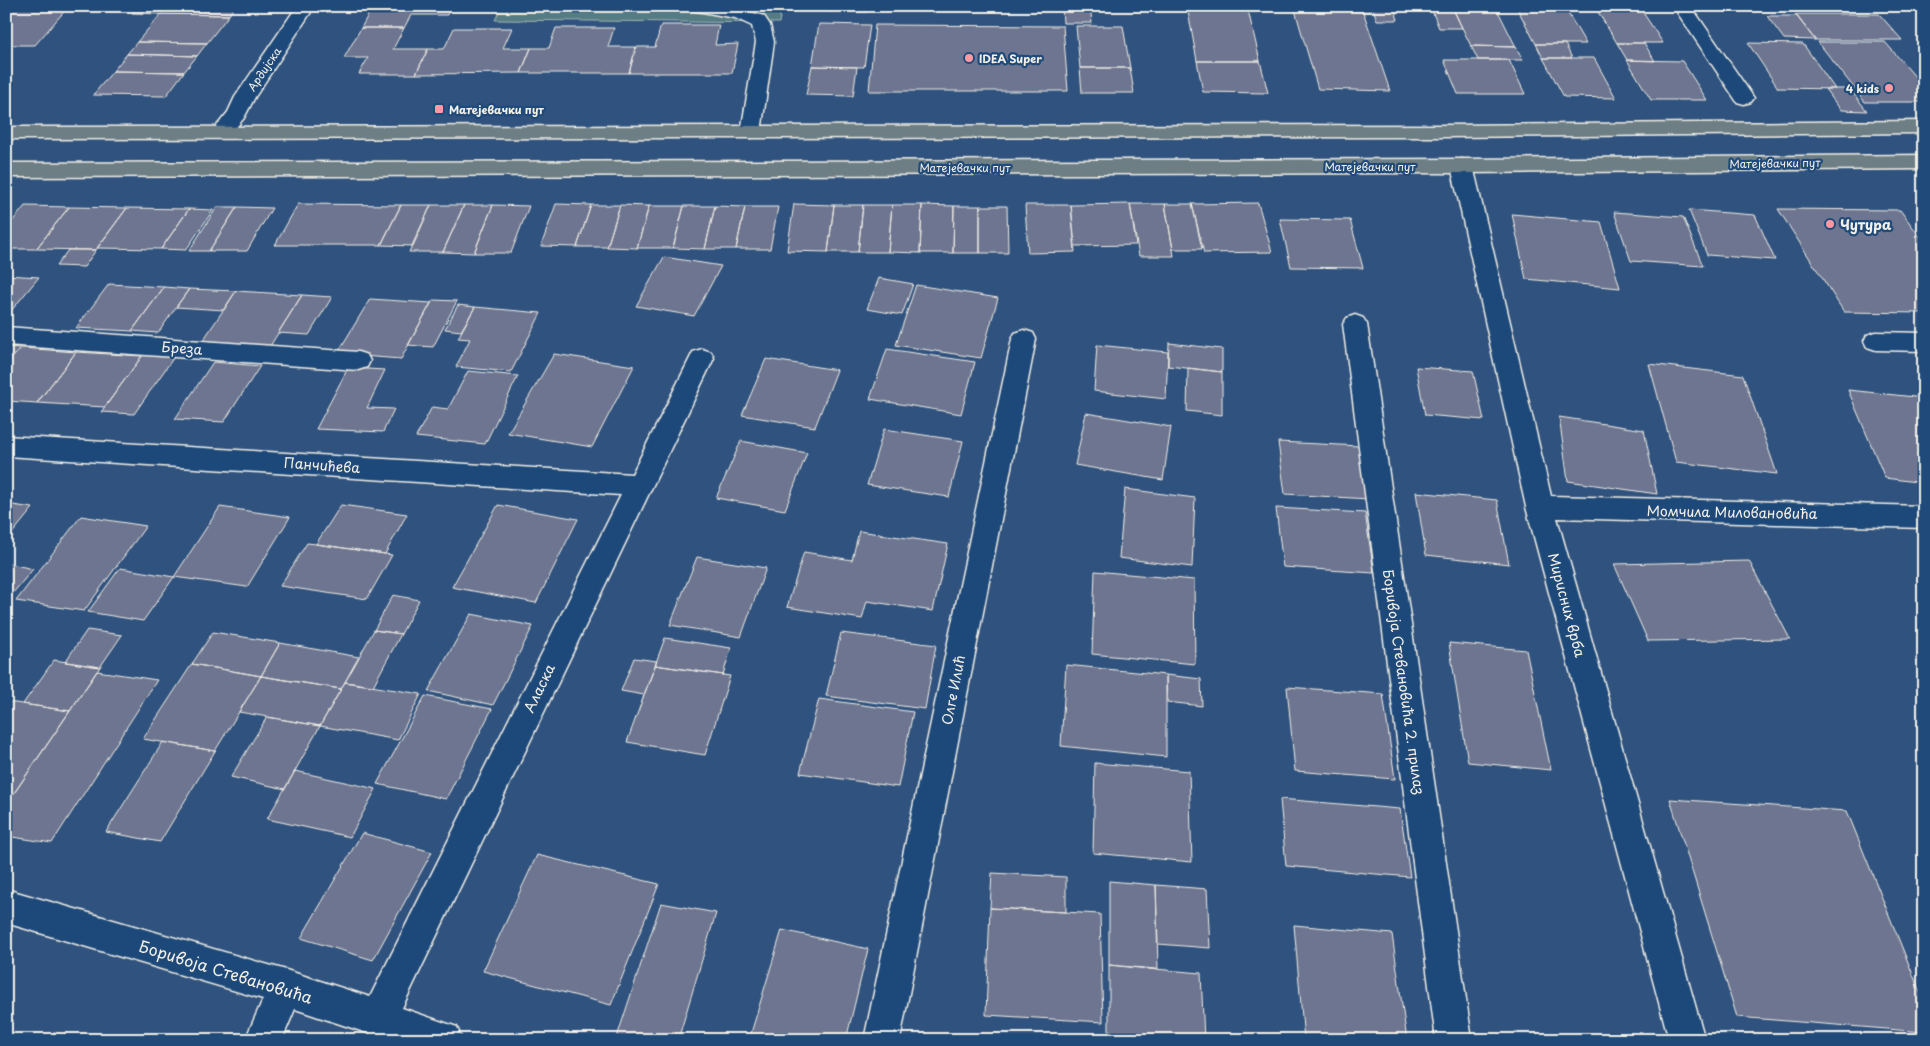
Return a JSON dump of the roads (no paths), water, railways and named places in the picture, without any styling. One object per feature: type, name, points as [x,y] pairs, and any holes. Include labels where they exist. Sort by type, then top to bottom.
[{"type":"main road","points":[[6,132],[1437,131],[1924,127]]},
{"type":"main road","name":"Матејевачки пут","points":[[6,170],[1462,166],[1924,162]]},
{"type":"street","name":"Ардијска","points":[[222,132],[237,114],[245,97],[306,6]]},
{"type":"street","points":[[698,6],[720,9],[758,21],[763,29],[765,42],[751,132]]},
{"type":"street","points":[[1682,6],[1744,98]]},
{"type":"street","name":"Мирисних врба","points":[[1462,166],[1540,507],[1687,1040]]},
{"type":"street","name":"Боривоја Стевановића 2. прилаз","points":[[1355,324],[1454,1040]]},
{"type":"street","name":"Бреза","points":[[6,336],[358,361]]},
{"type":"street","name":"Олге Илић","points":[[882,1040],[1024,339]]},
{"type":"street","points":[[1876,341],[1924,342]]},
{"type":"street","name":"Аласка","points":[[378,1019],[638,485],[702,358]]},
{"type":"street","name":"Панчићева","points":[[6,446],[638,485]]},
{"type":"street","name":"Момчила Миловановића","points":[[1540,507],[1924,516]]},
{"type":"street","name":"Боривоја Стевановића","points":[[6,906],[286,988],[444,1040]]},
{"type":"street","points":[[263,1040],[286,988]]},
{"type":"place","name":"IDEA Super","points":[[969,58]]},
{"type":"place","name":"4 kids","points":[[1889,88]]},
{"type":"place","name":"Матејевачки пут","points":[[439,109]]},
{"type":"place","name":"Чутура","points":[[1830,224]]}]
